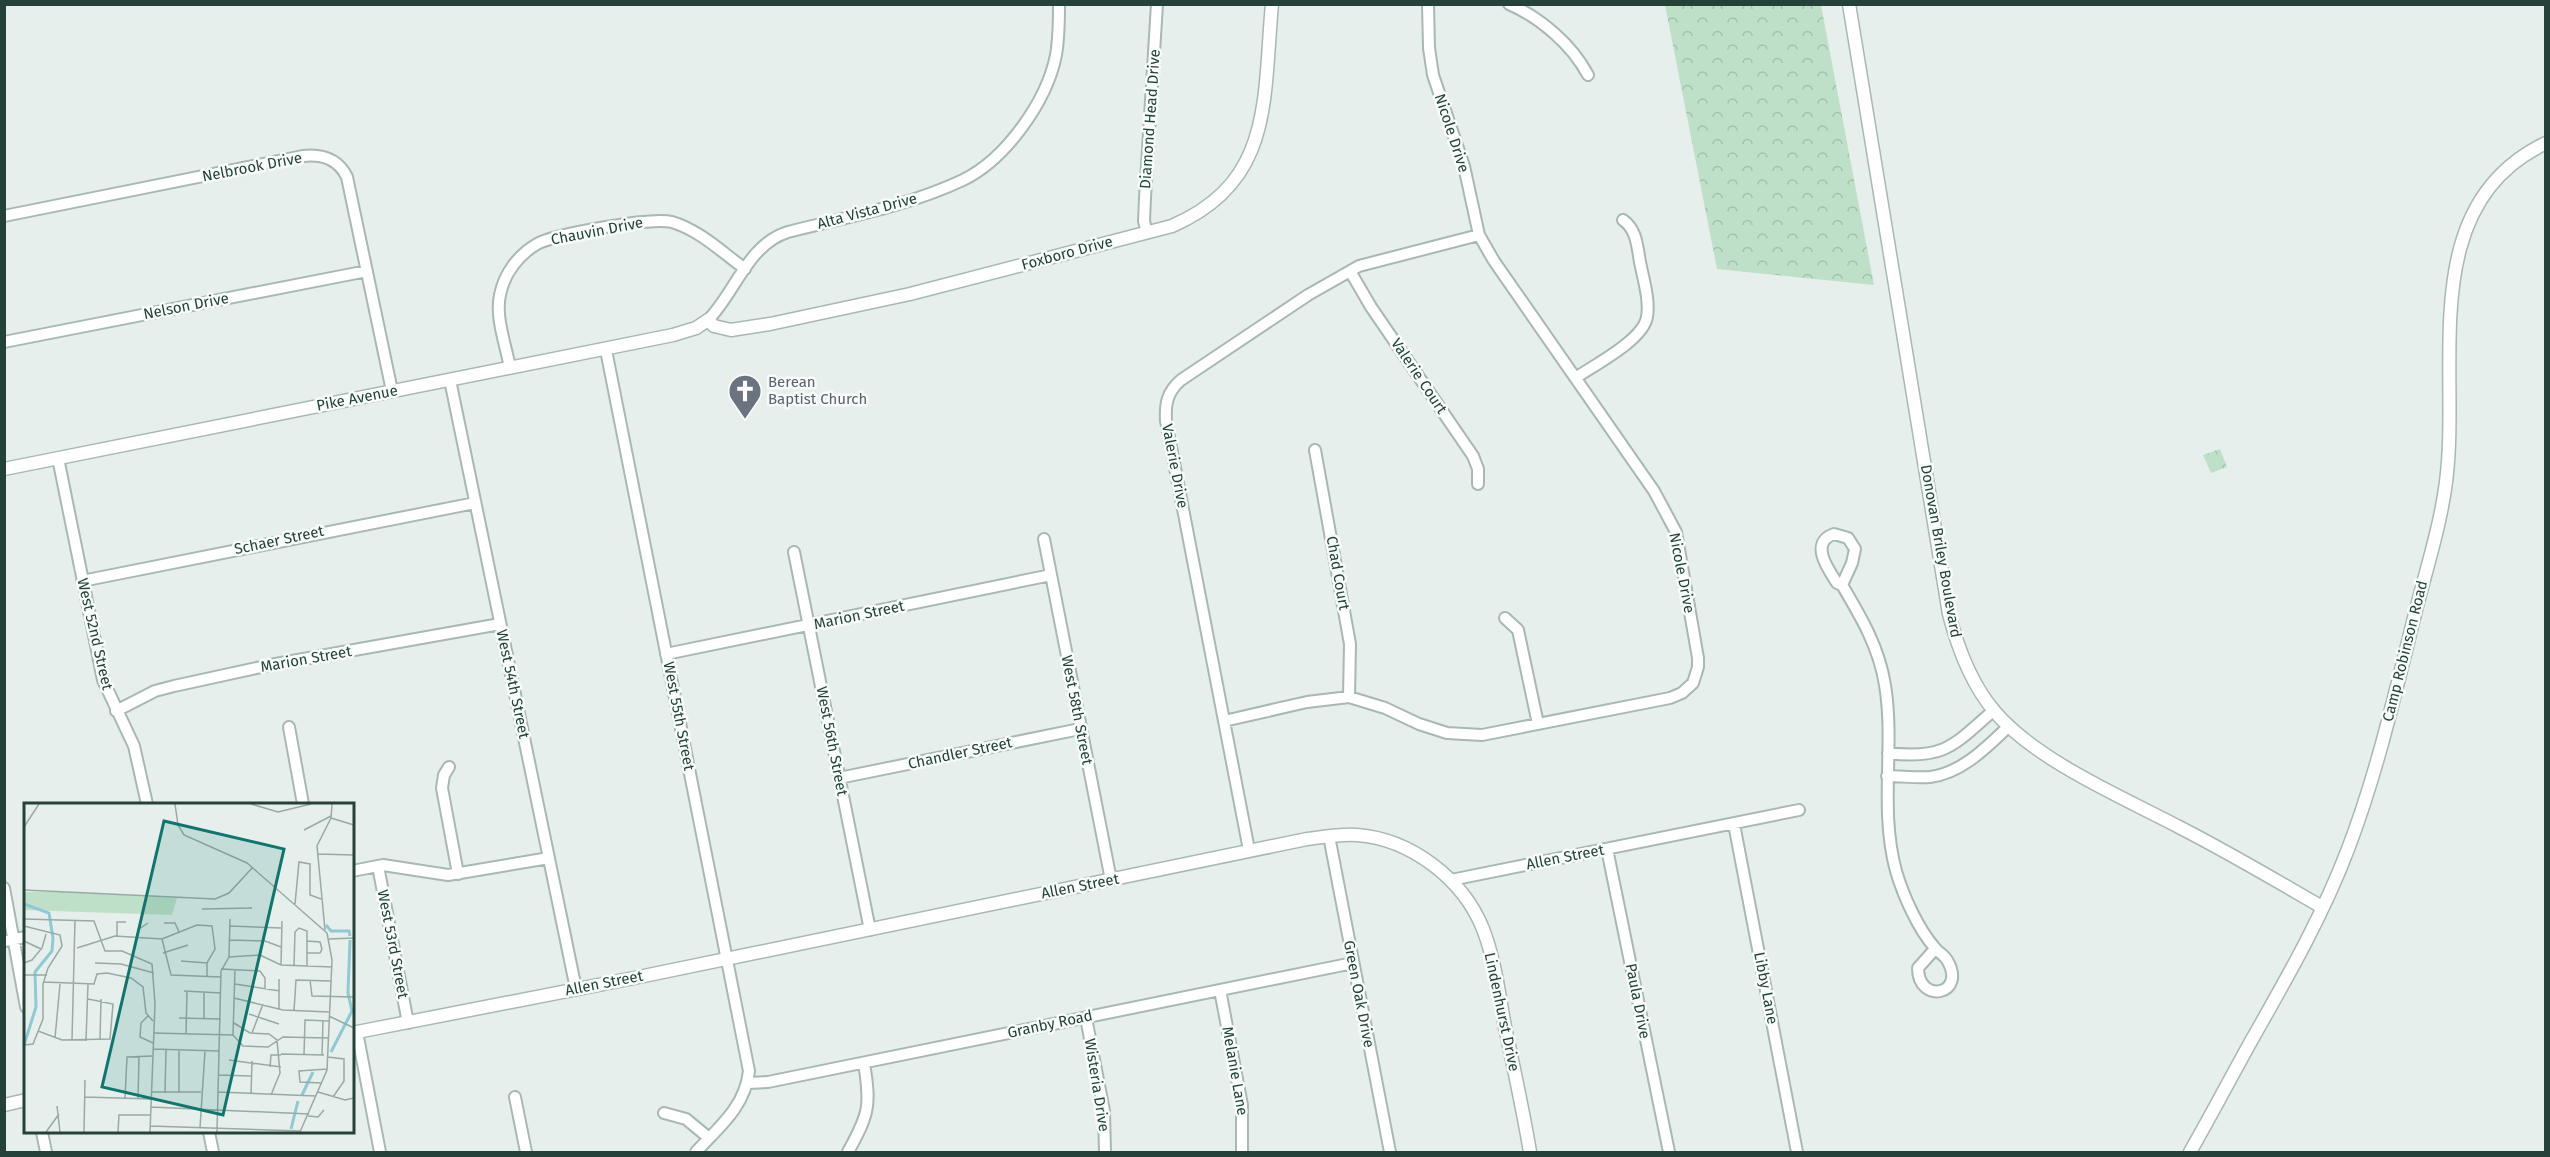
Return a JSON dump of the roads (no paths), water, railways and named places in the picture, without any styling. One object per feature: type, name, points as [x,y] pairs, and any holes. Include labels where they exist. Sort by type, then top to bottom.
[{"type":"street","name":"Alta Vista Drive","points":[[708,320],[718,310],[761,249],[783,233],[907,202],[963,179],[993,159],[1026,121],[1047,83],[1059,38],[1059,4]]},
{"type":"street","name":"Diamond Head Drive","points":[[1147,233],[1144,221],[1145,198],[1157,4]]},
{"type":"street","name":"Foxboro Drive","points":[[708,320],[714,326],[731,330],[770,324],[910,294],[1147,233],[1172,226],[1200,213],[1222,195],[1245,167],[1258,134],[1272,4]]},
{"type":"street","name":"Nicole Drive","points":[[1224,721],[1307,702],[1349,697],[1386,708],[1419,724],[1447,733],[1482,735],[1670,698],[1688,689],[1693,683],[1698,667],[1682,556],[1672,522],[1654,491],[1577,377],[1494,261],[1479,235],[1464,166],[1433,75],[1429,48],[1428,4]]},
{"type":"street","points":[[1509,4],[1523,11],[1562,40],[1588,75]]},
{"type":"street","name":"Donovan Briley Boulevard","points":[[1849,4],[1949,614],[1961,655],[1994,710],[2009,726],[2063,765],[2181,827],[2322,907]]},
{"type":"street","name":"Camp Robinson Road","points":[[2190,1152],[2306,943],[2348,850],[2370,786],[2442,506],[2448,456],[2450,329],[2453,276],[2457,256],[2471,218],[2493,183],[2529,152],[2546,143]]},
{"type":"street","name":"Nelbrook Drive","points":[[4,216],[303,156],[321,156],[335,162],[347,177],[392,391]]},
{"type":"street","points":[[1577,377],[1628,342],[1641,331],[1647,319],[1646,297],[1636,237],[1631,226],[1623,220]]},
{"type":"street","name":"Chauvin Drive","points":[[510,368],[500,317],[499,296],[512,267],[519,258],[539,243],[643,222],[670,222],[699,234],[745,269]]},
{"type":"street","name":"Valerie Drive","points":[[1249,850],[1166,421],[1166,402],[1171,390],[1181,380],[1308,295],[1350,271],[1377,260],[1479,235]]},
{"type":"street","name":"Nelson Drive","points":[[4,342],[367,271]]},
{"type":"street","name":"Valerie Court","points":[[1350,271],[1371,307],[1473,456],[1478,469],[1478,484]]},
{"type":"street","name":"Pike Avenue","points":[[4,469],[606,350],[674,335],[696,328],[708,320]]},
{"type":"street","name":"West 55th Street","points":[[606,350],[748,1062],[748,1083]]},
{"type":"street","name":"West 54th Street","points":[[450,380],[576,989]]},
{"type":"street","name":"Chad Court","points":[[1316,450],[1350,644],[1349,697]]},
{"type":"street","name":"West 52nd Street","points":[[58,459],[103,680],[134,746],[147,803]]},
{"type":"street","name":"Schaer Street","points":[[82,581],[475,503]]},
{"type":"street","name":"West 58th Street","points":[[1044,539],[1111,880]]},
{"type":"street","name":"West 56th Street","points":[[794,552],[870,930]]},
{"type":"street","name":"Marion Street","points":[[666,654],[1051,575]]},
{"type":"street","points":[[1842,585],[1868,627],[1880,663],[1888,707],[1888,826],[1896,870],[1909,906],[1935,949]]},
{"type":"street","points":[[1505,618],[1518,630],[1538,724]]},
{"type":"street","name":"Marion Street","points":[[117,711],[154,691],[174,686],[270,665],[500,624]]},
{"type":"street","points":[[1888,753],[1909,756],[1934,754],[1957,741],[1994,710]]},
{"type":"street","points":[[1887,776],[1934,776],[1954,771],[2009,726]]},
{"type":"street","points":[[289,727],[303,803]]},
{"type":"street","name":"Chandler Street","points":[[840,778],[1080,729]]},
{"type":"street","points":[[1957,741],[1969,760]]},
{"type":"street","points":[[1928,755],[1934,776]]},
{"type":"street","points":[[448,767],[442,788],[458,874]]},
{"type":"street","name":"Allen Street","points":[[355,1033],[870,930],[1249,850],[1329,836],[1357,835],[1388,842],[1420,857],[1451,880],[1799,810]]},
{"type":"street","name":"Libby Lane","points":[[1734,824],[1797,1152]]},
{"type":"street","name":"Green Oak Drive","points":[[1329,836],[1390,1152]]},
{"type":"street","name":"Paula Drive","points":[[1607,849],[1669,1152]]},
{"type":"street","points":[[354,871],[389,865],[438,875],[458,874],[549,858]]},
{"type":"street","name":"West 53rd Street","points":[[378,866],[408,1023]]},
{"type":"street","name":"Lindenhurst Drive","points":[[1451,880],[1474,910],[1487,941],[1530,1152]]},
{"type":"street","points":[[4,888],[24,995]]},
{"type":"street","name":"Granby Road","points":[[748,1083],[768,1082],[864,1063],[1353,963]]},
{"type":"street","name":"Melanie Lane","points":[[1220,990],[1242,1105],[1242,1152]]},
{"type":"street","name":"Wisteria Drive","points":[[1086,1018],[1104,1112],[1105,1152]]},
{"type":"street","points":[[355,1033],[380,1152]]},
{"type":"street","points":[[848,1152],[862,1126],[868,1108],[869,1092],[864,1063]]},
{"type":"street","points":[[696,1152],[735,1110],[748,1083]]},
{"type":"street","points":[[515,1097],[526,1152]]},
{"type":"street","points":[[4,1105],[24,1100]]},
{"type":"street","points":[[664,1113],[686,1119],[709,1138]]},
{"type":"street","points":[[42,1133],[46,1152]]},
{"type":"street","points":[[209,1133],[213,1152]]},
{"type":"place","name":"Berean Baptist Church","points":[[745,420]]}]
